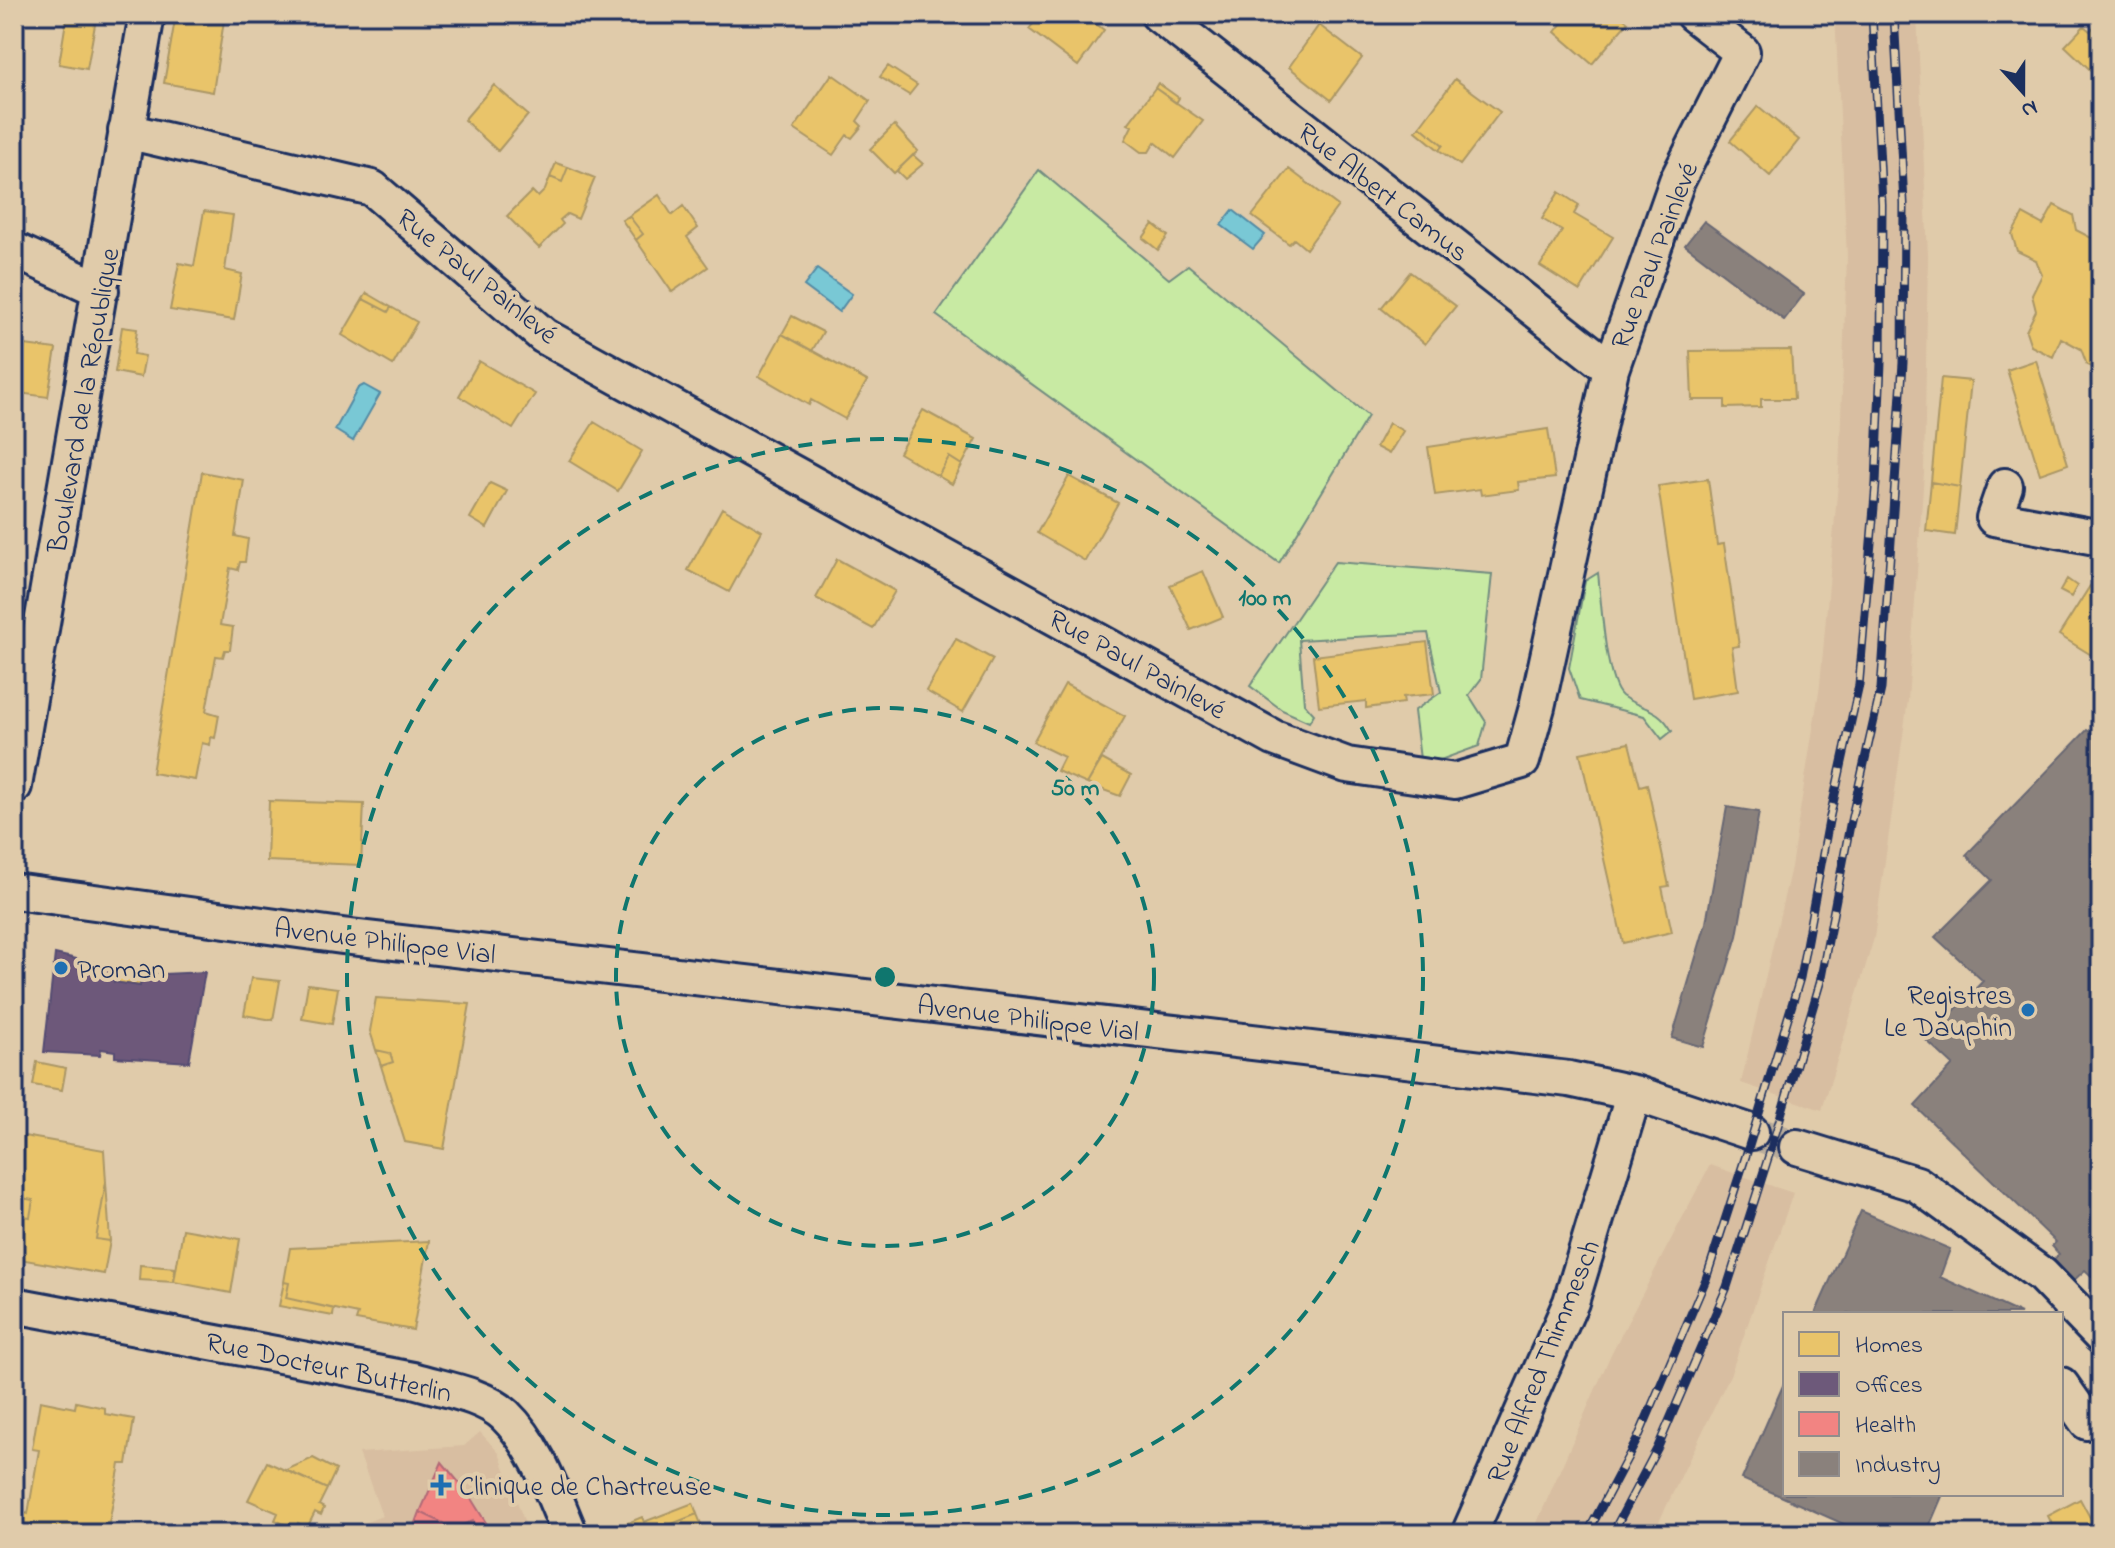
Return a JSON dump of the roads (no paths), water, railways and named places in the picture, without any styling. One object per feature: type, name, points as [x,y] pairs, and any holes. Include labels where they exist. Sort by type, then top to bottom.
[{"type":"street","name":"Boulevard de la République","points":[[14,786],[147,14]]},
{"type":"street","name":"Rue Albert Camus","points":[[1158,14],[1611,369]]},
{"type":"street","name":"Rue Paul Painlevé","points":[[126,131],[372,188],[544,336],[1274,738],[1347,765],[1455,781],[1522,761],[1611,369],[1677,181],[1742,52],[1693,14]]},
{"type":"street","points":[[14,250],[101,290]]},
{"type":"street","points":[[2005,486],[1994,518],[2101,538]]},
{"type":"street","name":"Avenue Philippe Vial","points":[[14,891],[342,936],[606,964],[1216,1040],[1569,1079],[1634,1093],[1751,1132]]},
{"type":"street","name":"Rue Alfred Thimmesch","points":[[1469,1534],[1571,1302],[1634,1093]]},
{"type":"street","points":[[1797,1147],[1917,1184],[2042,1275],[2101,1336]]},
{"type":"street","name":"Rue Docteur Butterlin","points":[[14,1305],[413,1380],[465,1394],[504,1414],[538,1461],[570,1534]]},
{"type":"street","points":[[2063,1388],[2083,1420]]},
{"type":"water","points":[[1233,210],[1265,235],[1253,249],[1221,225]]},
{"type":"water","points":[[817,269],[852,294],[839,312],[804,286]]},
{"type":"water","points":[[364,385],[380,394],[353,441],[335,430],[358,388]]},
{"type":"tunnel","points":[[1751,1132],[1797,1147]]},
{"type":"railway","points":[[1587,1534],[1638,1438],[1706,1279],[1749,1146],[1800,978],[1829,821],[1859,685],[1876,483],[1881,362],[1882,204],[1872,14]]},
{"type":"railway","points":[[1612,1534],[1658,1447],[1727,1287],[1770,1152],[1820,983],[1850,825],[1881,689],[1903,363],[1904,204],[1894,14]]},
{"type":"place","name":"Proman","points":[[61,968]]},
{"type":"place","name":"Registres Le Dauphin","points":[[2028,1010]]},
{"type":"place","name":"Clinique de Chartreuse","points":[[441,1485]]}]
